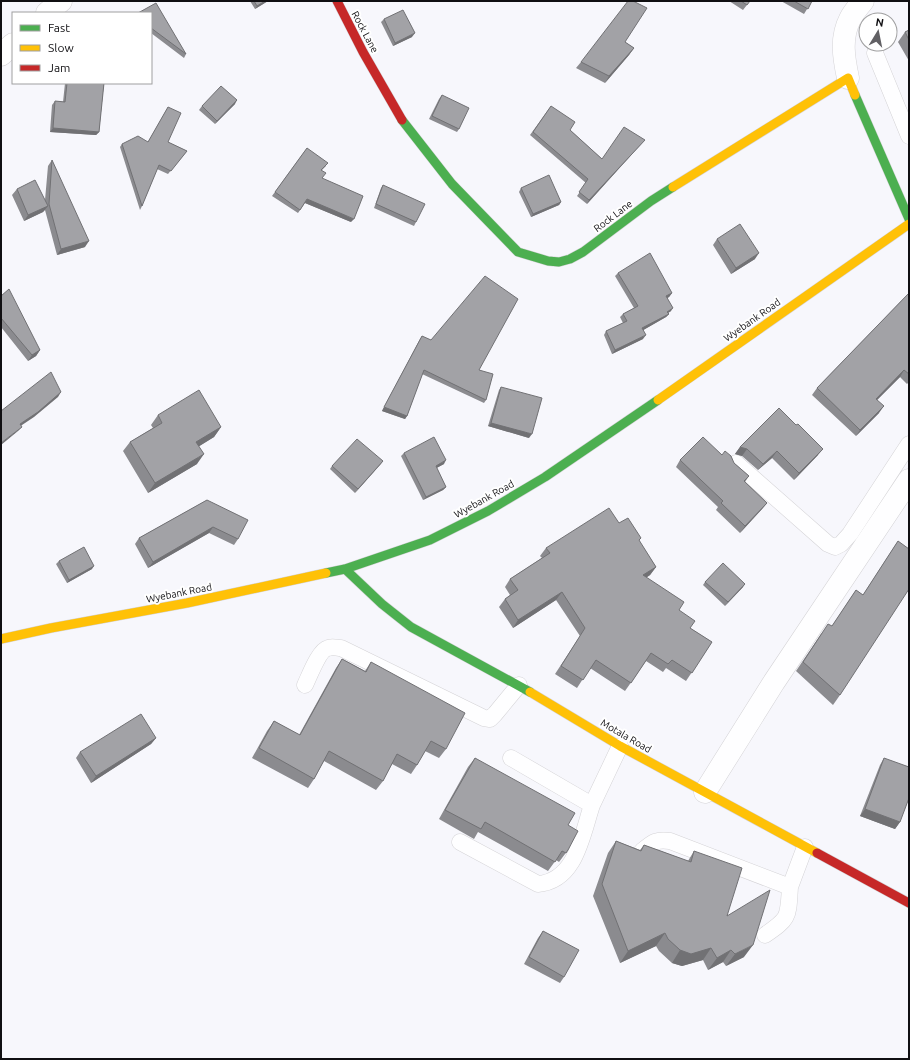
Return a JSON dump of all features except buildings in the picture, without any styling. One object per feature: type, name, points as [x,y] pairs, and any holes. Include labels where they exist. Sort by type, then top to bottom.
[{"type":"street","points":[[48,12],[61,1]]},
{"type":"street","name":"Rock Lane","points":[[337,1],[363,52],[401,118],[452,184],[518,252],[548,261],[559,262],[570,259],[583,252],[651,201],[848,78]]},
{"type":"street","points":[[863,1],[850,19],[844,40],[843,52],[848,78],[909,219]]},
{"type":"street","points":[[1,55],[12,45]]},
{"type":"street","name":"Wyebank Road","points":[[1,639],[50,628],[187,603],[345,569],[430,540],[488,512],[545,477],[622,425],[909,224]]},
{"type":"street","points":[[705,792],[774,682],[909,480]]},
{"type":"street","name":"Motala Road","points":[[345,569],[382,604],[411,627],[519,685],[620,746],[909,903]]},
{"type":"lane","points":[[875,52],[909,136]]},
{"type":"lane","points":[[736,464],[828,544],[835,546],[841,544],[850,534],[909,444]]},
{"type":"lane","points":[[305,686],[322,652],[328,648],[334,647],[341,648],[484,718],[490,719],[519,685]]},
{"type":"lane","points":[[460,842],[538,884],[555,880],[565,873],[571,865],[578,849],[592,805],[620,746]]},
{"type":"lane","points":[[511,758],[592,805]]},
{"type":"lane","points":[[642,851],[654,841],[670,841],[790,887]]},
{"type":"lane","points":[[765,935],[781,924],[787,916],[790,887],[805,847]]},
{"type":"traffic: fast","points":[[855,95],[909,219]]},
{"type":"traffic: fast","points":[[402,120],[452,184],[518,252],[548,261],[559,262],[570,259],[583,252],[651,201],[673,187]]},
{"type":"traffic: fast","points":[[326,573],[345,569],[430,540],[488,511],[545,477],[658,400]]},
{"type":"traffic: fast","points":[[345,569],[382,604],[411,627],[530,692]]},
{"type":"traffic: slow","points":[[673,187],[848,78],[855,95]]},
{"type":"traffic: slow","points":[[658,400],[909,224]]},
{"type":"traffic: slow","points":[[1,639],[51,628],[187,603],[326,573]]},
{"type":"traffic: slow","points":[[530,692],[620,746],[817,853]]},
{"type":"traffic: jam","points":[[337,1],[363,52],[402,120]]},
{"type":"traffic: jam","points":[[817,853],[909,903]]}]
